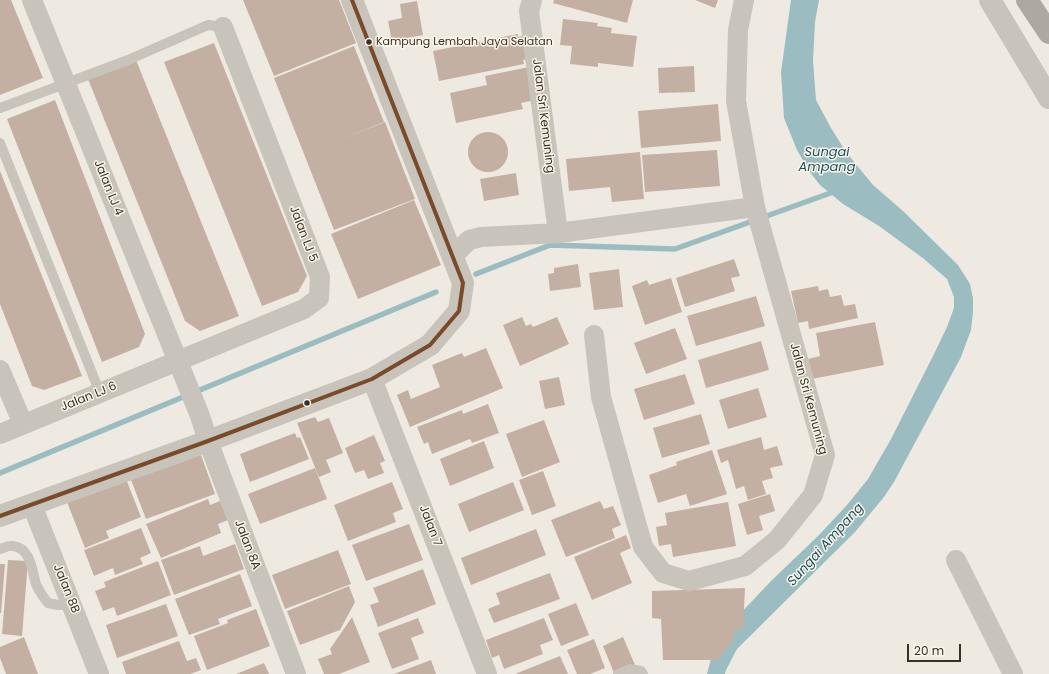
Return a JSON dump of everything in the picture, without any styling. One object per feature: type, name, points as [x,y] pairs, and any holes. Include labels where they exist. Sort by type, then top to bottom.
[{"type":"highway","points":[[1027,0],[1049,34]]},
{"type":"street","name":"Jalan LJ 4","points":[[32,0],[200,416]]},
{"type":"street","points":[[0,516],[208,441],[372,379],[430,345],[459,311],[463,283],[352,0]]},
{"type":"street","name":"Jalan Sri Kemuning","points":[[532,0],[529,11],[558,233]]},
{"type":"street","name":"Jalan Sri Kemuning","points":[[594,335],[601,398],[643,547],[663,573],[689,581],[745,566],[776,540],[813,495],[825,455],[758,217],[736,101],[738,30],[744,0]]},
{"type":"street","points":[[990,0],[1049,98]]},
{"type":"street","name":"Jalan LJ 5","points":[[181,368],[304,309],[319,298],[320,277],[223,27]]},
{"type":"street","points":[[1025,58],[1049,70]]},
{"type":"street","points":[[453,256],[469,240],[481,237],[558,233],[758,217]]},
{"type":"street","name":"Jalan LJ 6","points":[[0,434],[100,393],[181,368]]},
{"type":"street","points":[[0,370],[23,424]]},
{"type":"street","name":"Jalan 7","points":[[372,379],[487,674]]},
{"type":"street","name":"Jalan 8A","points":[[200,416],[208,441],[296,674]]},
{"type":"street","name":"Jalan 8B","points":[[32,505],[99,674]]},
{"type":"street","points":[[956,560],[1013,674]]},
{"type":"lane","points":[[0,108],[128,60],[208,25],[223,27]]},
{"type":"lane","points":[[0,143],[100,393]]},
{"type":"lane","points":[[0,549],[12,545],[20,548],[26,554],[32,567],[37,585],[48,603],[58,605],[72,604]]},
{"type":"lane","points":[[618,674],[630,669],[641,671],[643,674]]},
{"type":"water","name":"Sungai Ampang","points":[[791,0],[819,0],[815,22],[813,61],[816,100],[831,128],[846,152],[873,185],[903,211],[958,265],[970,284],[973,298],[971,330],[961,357],[894,482],[884,497],[855,532],[737,649],[725,674],[707,674],[712,655],[720,635],[771,581],[819,535],[847,505],[868,479],[891,439],[934,354],[954,308],[954,297],[947,279],[924,259],[879,226],[843,204],[820,185],[809,171],[797,150],[784,118],[781,72]]},
{"type":"building","points":[[0,0],[11,0],[43,78],[0,95]]},
{"type":"building","points":[[243,0],[339,0],[356,43],[274,76]]},
{"type":"building","points":[[554,0],[633,0],[627,23],[553,3]]},
{"type":"building","points":[[695,0],[718,0],[715,8]]},
{"type":"building","points":[[417,1],[423,35],[392,41],[388,21],[402,18],[400,4]]},
{"type":"building","points":[[563,19],[598,23],[597,26],[612,28],[611,33],[637,36],[633,67],[598,63],[598,67],[570,64],[572,46],[560,45]]},
{"type":"building","points":[[518,34],[518,37],[527,35],[532,59],[523,60],[524,64],[439,81],[433,51]]},
{"type":"building","points":[[214,43],[307,276],[298,292],[262,306],[164,62]]},
{"type":"building","points":[[354,46],[384,122],[340,140],[385,122],[415,199],[334,230],[274,78]]},
{"type":"building","points":[[136,60],[239,316],[200,331],[185,321],[88,79]]},
{"type":"building","points":[[694,66],[695,92],[659,93],[658,68]]},
{"type":"building","points":[[529,67],[536,100],[521,103],[523,109],[456,123],[450,93],[487,85],[485,76]]},
{"type":"building","points":[[55,100],[145,334],[139,347],[102,362],[7,119]]},
{"type":"building","points":[[718,104],[721,141],[641,148],[638,111]]},
{"type":"building","points":[[492,132],[499,135],[505,141],[508,152],[507,160],[499,169],[492,172],[484,172],[477,169],[469,160],[468,148],[471,141],[480,133]]},
{"type":"building","points":[[717,150],[720,186],[645,192],[642,155]]},
{"type":"building","points":[[640,152],[644,199],[612,202],[610,187],[569,191],[566,159]]},
{"type":"building","points":[[0,171],[82,376],[44,390],[32,386],[0,304]]},
{"type":"building","points":[[516,173],[519,195],[484,201],[480,179]]},
{"type":"building","points":[[414,200],[441,265],[358,299],[331,234]]},
{"type":"building","points":[[734,259],[740,276],[731,278],[735,291],[685,307],[676,278]]},
{"type":"building","points":[[578,264],[581,287],[550,291],[548,274],[554,273],[554,268]]},
{"type":"building","points":[[619,269],[623,307],[594,310],[589,273]]},
{"type":"building","points":[[671,278],[682,312],[645,325],[632,286],[647,280],[649,285]]},
{"type":"building","points":[[818,286],[819,291],[828,289],[830,297],[841,295],[844,306],[855,304],[858,318],[809,329],[808,321],[798,323],[791,291]]},
{"type":"building","points":[[756,296],[765,326],[696,346],[687,316]]},
{"type":"building","points":[[522,317],[526,326],[531,324],[533,327],[557,317],[569,344],[520,366],[503,325]]},
{"type":"building","points":[[875,322],[884,365],[812,379],[808,359],[820,356],[816,333]]},
{"type":"building","points":[[675,328],[687,359],[646,374],[634,343]]},
{"type":"building","points":[[761,341],[769,370],[706,388],[698,360]]},
{"type":"building","points":[[486,348],[503,388],[410,427],[397,395],[408,390],[411,399],[440,387],[432,365],[462,353],[464,357]]},
{"type":"building","points":[[685,374],[695,404],[644,420],[634,389]]},
{"type":"building","points":[[559,377],[565,405],[545,409],[539,381]]},
{"type":"building","points":[[758,388],[767,417],[728,429],[719,400]]},
{"type":"building","points":[[488,404],[499,433],[472,443],[470,439],[432,454],[428,442],[424,444],[417,427],[462,410],[463,414]]},
{"type":"building","points":[[701,414],[710,444],[662,458],[653,428]]},
{"type":"building","points":[[315,417],[318,422],[329,418],[343,453],[326,460],[331,472],[319,477],[297,423]]},
{"type":"building","points":[[544,420],[560,462],[522,477],[506,434]]},
{"type":"building","points":[[295,433],[297,438],[300,437],[309,459],[250,482],[240,454]]},
{"type":"building","points":[[374,435],[385,461],[380,463],[384,473],[368,479],[364,470],[355,473],[345,448]]},
{"type":"building","points":[[761,437],[764,450],[777,446],[783,465],[770,468],[773,478],[762,481],[766,494],[748,500],[744,486],[736,489],[728,460],[721,463],[717,450]]},
{"type":"building","points":[[484,441],[494,468],[450,486],[440,459]]},
{"type":"building","points":[[712,450],[727,494],[690,506],[686,494],[658,503],[649,475],[677,465],[676,462]]},
{"type":"building","points":[[201,455],[215,494],[146,519],[131,480]]},
{"type":"building","points":[[315,468],[327,499],[260,524],[248,494]]},
{"type":"building","points":[[543,471],[556,506],[532,515],[519,480]]},
{"type":"building","points":[[126,479],[141,517],[106,531],[109,538],[85,548],[67,502]]},
{"type":"building","points":[[392,482],[403,509],[393,513],[396,522],[348,541],[334,505]]},
{"type":"building","points":[[513,482],[524,510],[469,532],[458,504]]},
{"type":"building","points":[[770,494],[775,511],[759,516],[763,530],[747,535],[738,504]]},
{"type":"building","points":[[208,499],[210,505],[220,501],[228,520],[218,524],[221,533],[161,558],[146,524]]},
{"type":"building","points":[[600,501],[604,509],[613,506],[621,525],[612,529],[615,538],[566,557],[551,520]]},
{"type":"building","points":[[728,502],[736,546],[673,557],[671,544],[659,546],[656,527],[667,525],[665,513]]},
{"type":"building","points":[[409,524],[423,560],[366,581],[352,545]]},
{"type":"building","points":[[141,528],[151,553],[140,558],[143,564],[115,575],[113,568],[94,576],[84,550]]},
{"type":"building","points":[[536,529],[546,555],[471,585],[461,558]]},
{"type":"building","points":[[626,535],[631,548],[620,553],[632,583],[592,600],[574,557]]},
{"type":"building","points":[[235,544],[244,569],[174,595],[161,560],[200,546],[203,556]]},
{"type":"building","points":[[338,550],[351,584],[285,609],[272,575]]},
{"type":"building","points":[[8,560],[28,561],[22,636],[2,634]]},
{"type":"building","points":[[158,561],[171,595],[117,616],[114,607],[103,611],[95,591],[106,587],[104,582]]},
{"type":"building","points":[[0,564],[5,564],[1,613],[0,613]]},
{"type":"building","points":[[423,569],[436,604],[378,627],[370,605],[379,602],[373,588]]},
{"type":"building","points":[[550,573],[560,599],[494,623],[488,609],[500,604],[496,593]]},
{"type":"building","points":[[240,574],[252,606],[218,619],[220,624],[189,635],[175,599]]},
{"type":"building","points":[[349,586],[355,602],[340,630],[300,645],[287,611]]},
{"type":"building","points":[[745,588],[743,629],[733,632],[734,639],[717,660],[663,660],[661,619],[652,618],[652,591]]},
{"type":"building","points":[[576,603],[589,635],[561,646],[548,614]]},
{"type":"building","points":[[166,604],[178,636],[117,658],[106,625]]},
{"type":"building","points":[[256,609],[270,646],[207,670],[194,636],[228,623],[227,620]]},
{"type":"building","points":[[352,617],[370,662],[339,674],[324,674],[318,659],[332,654],[330,649]]},
{"type":"building","points":[[418,618],[424,633],[411,638],[419,659],[392,669],[378,633]]},
{"type":"building","points":[[544,618],[553,640],[540,645],[543,654],[504,669],[499,655],[492,658],[486,640]]},
{"type":"building","points":[[24,637],[38,674],[6,674],[0,658],[0,647]]},
{"type":"building","points":[[623,637],[635,665],[614,673],[603,646]]},
{"type":"building","points":[[594,639],[605,668],[590,674],[577,674],[567,650]]},
{"type":"building","points":[[179,641],[187,661],[196,658],[201,670],[190,674],[126,674],[122,662]]},
{"type":"building","points":[[560,656],[568,674],[515,674]]},
{"type":"building","points":[[431,660],[436,674],[394,674]]},
{"type":"building","points":[[264,663],[269,674],[236,674]]},
{"type":"waterway","points":[[476,274],[550,245],[675,249],[836,191]]},
{"type":"waterway","points":[[0,473],[436,292]]},
{"type":"transit line","points":[[0,516],[208,441],[372,379],[430,345],[459,311],[463,283],[352,0]]},
{"type":"place","name":"Kampung Lembah Jaya Selatan","points":[[369,42]]}]
